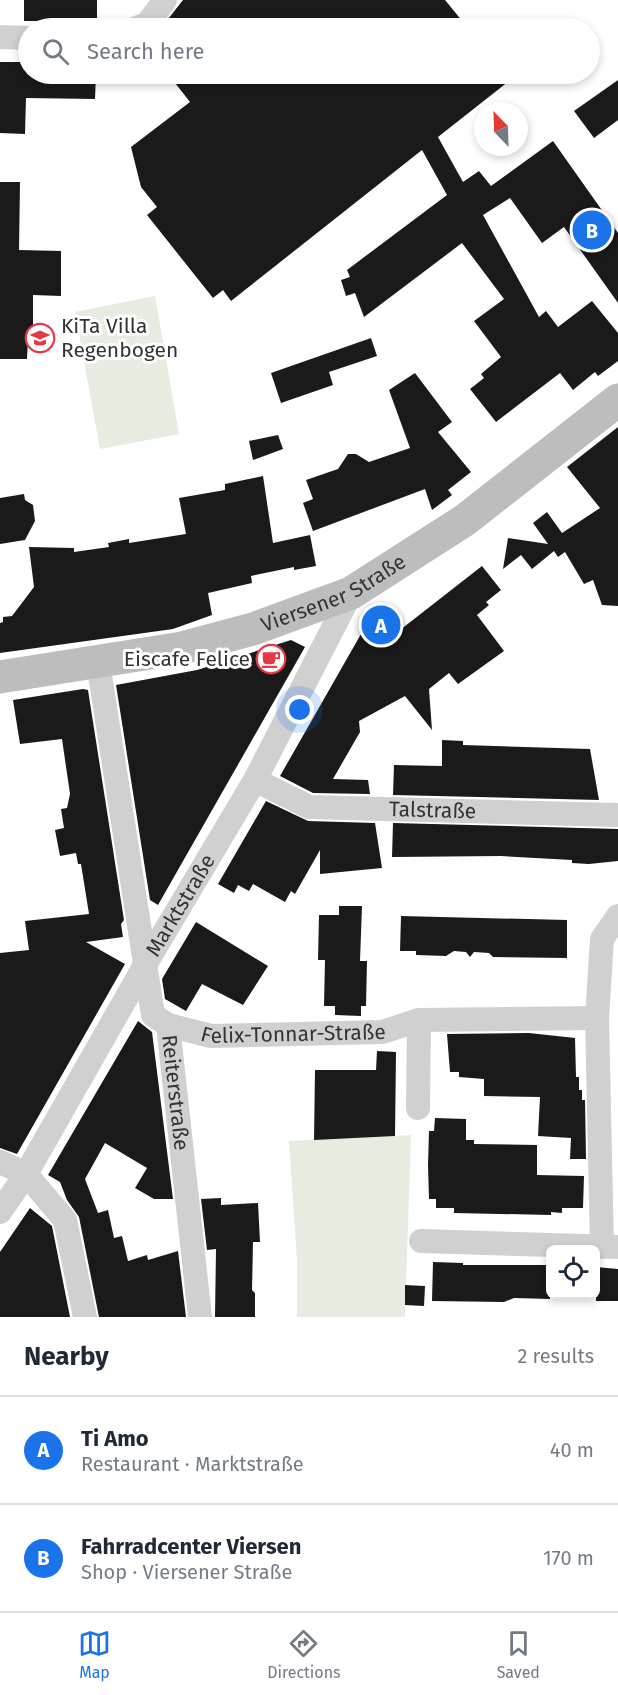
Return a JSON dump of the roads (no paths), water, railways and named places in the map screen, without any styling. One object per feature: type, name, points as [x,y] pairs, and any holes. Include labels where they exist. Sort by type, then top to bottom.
[{"type":"main road","name":"Viersener Straße","points":[[0,677],[182,648],[253,629],[351,593],[465,520],[618,400]]},
{"type":"street","points":[[152,18],[165,0]]},
{"type":"street","points":[[0,37],[18,38]]},
{"type":"street","name":"Marktstraße","points":[[0,1212],[26,1174],[145,965],[255,780],[351,593]]},
{"type":"street","name":"Reiterstraße","points":[[98,662],[153,1015],[168,1025],[200,1317]]},
{"type":"street","name":"Talstraße","points":[[255,780],[309,807],[618,815]]},
{"type":"street","points":[[422,1241],[610,1247],[597,1018],[602,939],[618,916]]},
{"type":"street","name":"Felix-Tonnar-Straße","points":[[168,1025],[211,1036],[382,1032],[419,1020],[597,1018]]},
{"type":"street","points":[[417,1108],[419,1020]]},
{"type":"street","points":[[0,1162],[26,1174],[65,1220],[85,1317]]},
{"type":"place","name":"Fahrradcenter Viersen","points":[[592,230]]},
{"type":"place","name":"KiTa Villa Regenbogen","points":[[40,338]]},
{"type":"place","name":"Ti Amo","points":[[381,625]]},
{"type":"place","name":"Eiscafe Felice","points":[[271,659]]}]
